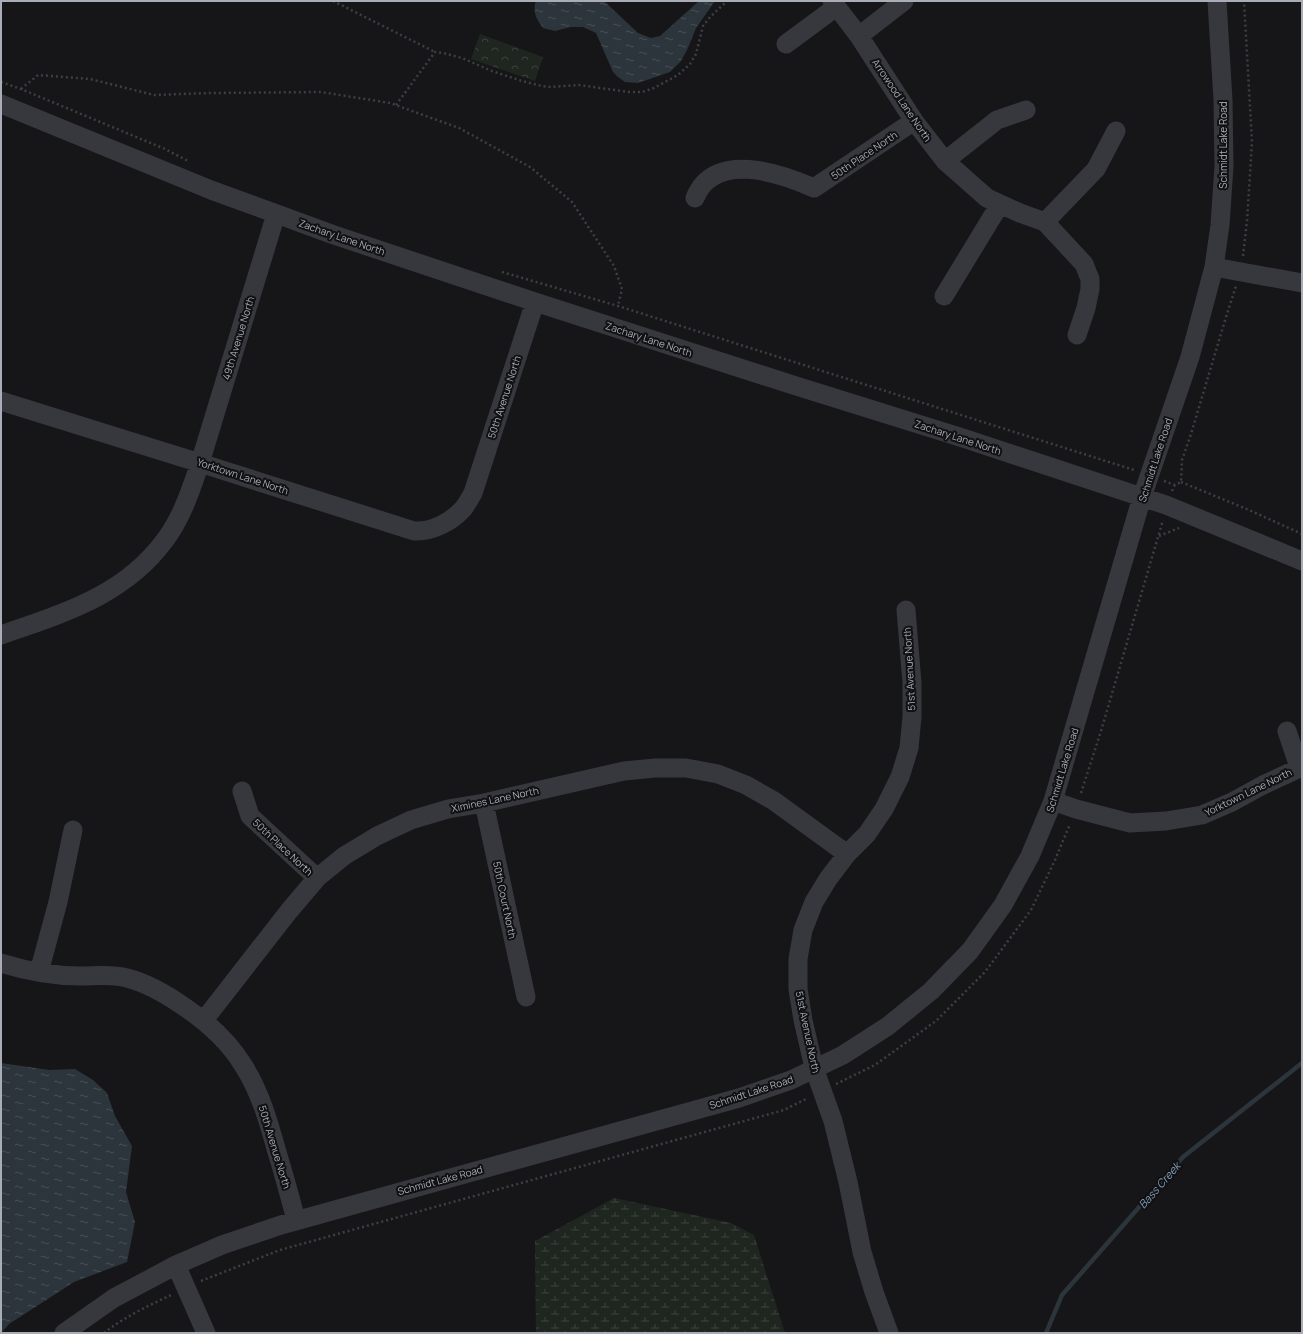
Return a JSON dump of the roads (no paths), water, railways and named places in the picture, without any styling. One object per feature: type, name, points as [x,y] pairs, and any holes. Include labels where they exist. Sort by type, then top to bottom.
[{"type":"street","points":[[859,36],[904,1]]},
{"type":"street","name":"Schmidt Lake Road","points":[[64,1333],[114,1298],[176,1265],[222,1245],[296,1220],[739,1098],[791,1080],[843,1055],[888,1026],[931,991],[970,951],[1007,898],[1030,856],[1053,802],[1142,497],[1190,357],[1214,267],[1220,225],[1224,166],[1223,100],[1217,1]]},
{"type":"street","points":[[786,44],[834,4]]},
{"type":"street","name":"Arrowood Lane North","points":[[834,4],[859,36],[914,121],[945,161],[987,198],[1045,222]]},
{"type":"street","name":"Zachary Lane North","points":[[1,104],[212,190],[334,235],[535,302],[963,438],[1166,505],[1302,560]]},
{"type":"street","points":[[945,161],[997,120],[1026,110]]},
{"type":"street","name":"50th Place North","points":[[695,198],[698,190],[706,181],[717,174],[734,169],[750,169],[792,178],[814,188],[914,121]]},
{"type":"street","points":[[1077,335],[1086,308],[1090,289],[1090,279],[1084,264],[1045,222],[1096,169],[1116,131]]},
{"type":"street","points":[[944,296],[1000,204]]},
{"type":"street","name":"49th Avenue North","points":[[1,635],[77,607],[103,595],[127,579],[142,566],[166,540],[180,515],[191,490],[276,214]]},
{"type":"street","points":[[1214,267],[1302,283]]},
{"type":"street","name":"50th Avenue North","points":[[473,492],[535,302]]},
{"type":"street","name":"Yorktown Lane North","points":[[1,401],[414,531],[423,532],[451,520],[464,508],[473,492]]},
{"type":"street","name":"51st Avenue North","points":[[889,1333],[874,1292],[862,1252],[848,1182],[833,1121],[814,1068],[798,989],[798,959],[803,930],[814,902],[828,879],[847,854],[867,834],[884,809],[900,777],[908,748],[912,717],[912,683],[906,610]]},
{"type":"street","points":[[1287,731],[1300,767]]},
{"type":"street","name":"Yorktown Lane North","points":[[1053,802],[1090,813],[1130,822],[1166,822],[1202,815],[1232,802],[1300,767]]},
{"type":"street","name":"Ximines Lane North","points":[[204,1020],[289,911],[317,878],[344,856],[376,836],[411,820],[448,809],[484,803],[624,772],[655,768],[686,768],[718,774],[746,785],[774,800],[847,854]]},
{"type":"street","name":"50th Place North","points":[[242,791],[250,816],[317,878]]},
{"type":"street","name":"50th Court North","points":[[484,803],[526,997]]},
{"type":"street","points":[[39,972],[58,902],[73,830]]},
{"type":"street","name":"50th Avenue North","points":[[1,963],[39,972],[82,976],[99,974],[127,978],[155,989],[204,1020],[224,1041],[243,1065],[258,1094],[269,1124],[296,1220]]},
{"type":"street","points":[[176,1265],[206,1333]]},
{"type":"water","points":[[536,1],[604,1],[638,33],[651,38],[660,36],[699,1],[715,1],[696,28],[681,61],[670,72],[638,83],[625,82],[613,72],[596,33],[583,27],[571,27],[555,31],[543,28],[537,19],[535,12]]},
{"type":"water","points":[[1,1063],[49,1070],[75,1069],[93,1080],[107,1093],[115,1116],[132,1146],[126,1192],[135,1222],[127,1262],[74,1282],[9,1324],[1,1333]]},
{"type":"waterway","name":"Bass Creek","points":[[1046,1333],[1062,1295],[1183,1157],[1302,1063]]}]
